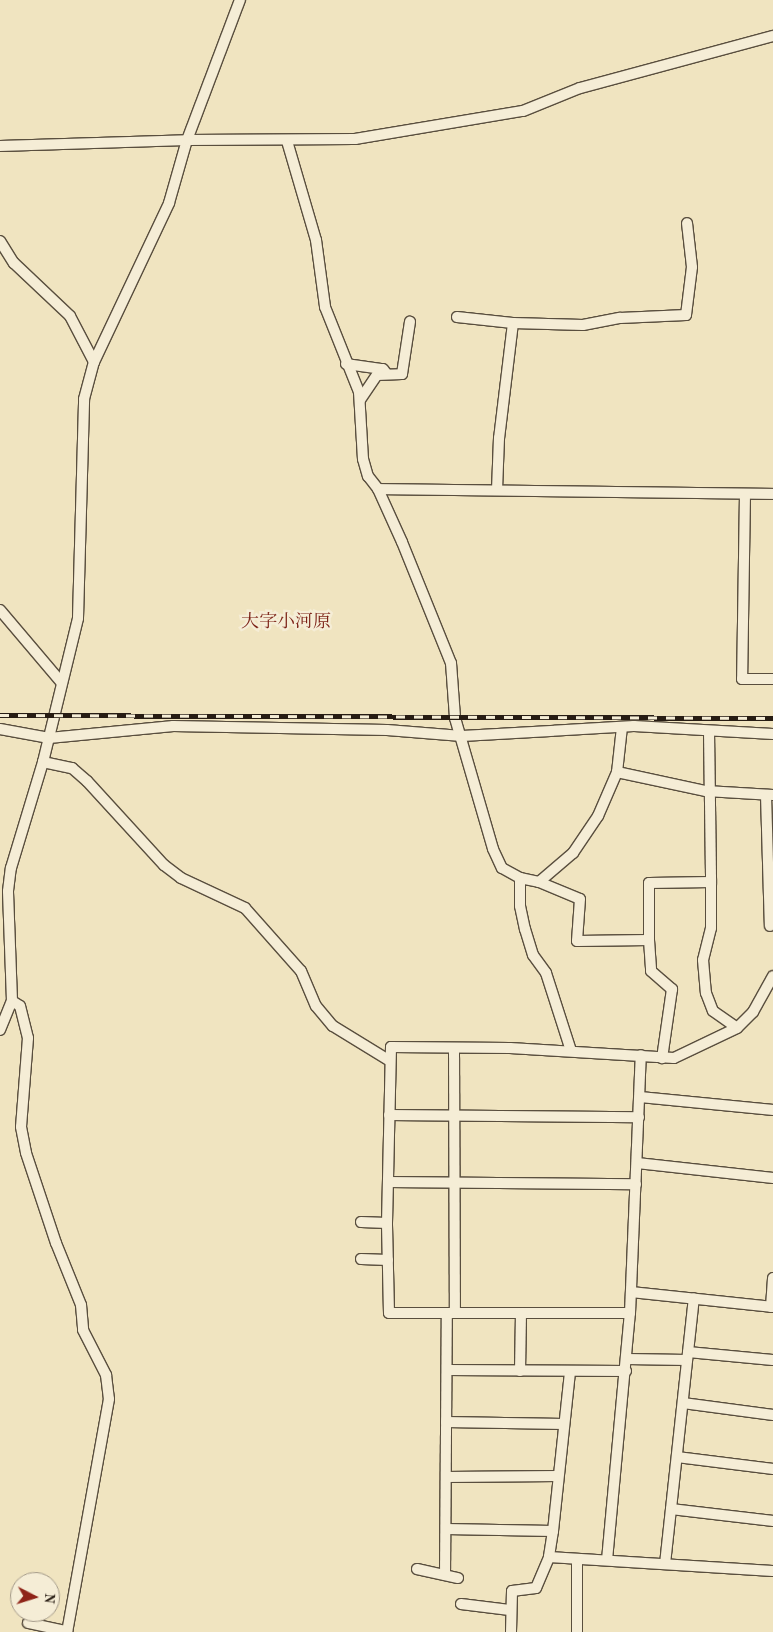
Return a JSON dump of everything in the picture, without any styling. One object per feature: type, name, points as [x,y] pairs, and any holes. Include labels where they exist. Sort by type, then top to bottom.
[{"type":"street","points":[[0,1030],[12,1001],[8,890],[43,762],[78,618],[84,399],[94,362],[169,202],[187,140],[240,0]]},
{"type":"street","points":[[0,146],[187,140],[287,141],[354,139],[522,111],[580,88],[773,36]]},
{"type":"street","points":[[287,141],[316,240],[324,307],[360,400],[363,459],[368,476],[378,489],[451,664],[455,718],[462,736],[493,849],[502,868],[520,878],[540,882],[580,899],[577,941],[649,940]]},
{"type":"street","points":[[457,317],[513,323],[583,326],[620,318],[686,315],[692,267],[687,223]]},
{"type":"street","points":[[0,241],[14,262],[70,316],[94,362]]},
{"type":"street","points":[[360,400],[378,375],[402,374],[410,322]]},
{"type":"street","points":[[497,490],[499,438],[513,323]]},
{"type":"street","points":[[346,364],[383,369],[387,374]]},
{"type":"street","points":[[378,489],[773,494]]},
{"type":"street","points":[[745,494],[742,679],[773,679]]},
{"type":"street","points":[[0,610],[61,682]]},
{"type":"street","points":[[0,729],[49,738],[173,726],[387,730],[462,736],[622,727],[773,734]]},
{"type":"street","points":[[540,882],[573,852],[598,816],[617,772],[622,727]]},
{"type":"street","points":[[709,732],[711,928],[703,960],[706,994],[713,1010],[737,1028]]},
{"type":"street","points":[[43,762],[72,768],[87,781],[170,870],[245,908],[301,971],[316,1006],[334,1026],[390,1061]]},
{"type":"street","points":[[617,772],[710,791],[769,795],[770,926]]},
{"type":"street","points":[[520,878],[520,906],[525,929],[533,955],[546,973],[571,1051]]},
{"type":"street","points":[[662,1058],[672,990],[651,971],[649,883],[711,882]]},
{"type":"street","points":[[630,1313],[389,1313],[387,1223],[391,1047],[571,1051],[662,1058],[692,1052],[737,1028],[753,1012],[773,976]]},
{"type":"street","points":[[12,1001],[20,1006],[28,1038],[21,1127],[26,1153],[56,1244],[81,1305],[83,1330],[106,1375],[109,1399],[67,1631],[28,1623]]},
{"type":"street","points":[[445,1575],[447,1370],[451,1313],[454,1183],[454,1048]]},
{"type":"street","points":[[607,1560],[627,1359],[641,1056]]},
{"type":"street","points":[[640,1097],[773,1110]]},
{"type":"street","points":[[389,1115],[639,1117]]},
{"type":"street","points":[[637,1163],[773,1178]]},
{"type":"street","points":[[388,1182],[636,1184]]},
{"type":"street","points":[[361,1222],[387,1223]]},
{"type":"street","points":[[361,1259],[388,1260]]},
{"type":"street","points":[[631,1292],[772,1307],[773,1278]]},
{"type":"street","points":[[665,1564],[694,1299]]},
{"type":"street","points":[[520,1370],[521,1313]]},
{"type":"street","points":[[627,1359],[688,1356],[773,1360]]},
{"type":"street","points":[[447,1370],[626,1371]]},
{"type":"street","points":[[511,1632],[510,1610],[512,1591],[536,1588],[549,1556],[570,1371]]},
{"type":"street","points":[[683,1403],[773,1415]]},
{"type":"street","points":[[446,1422],[564,1424]]},
{"type":"street","points":[[677,1457],[773,1469]]},
{"type":"street","points":[[446,1477],[558,1476]]},
{"type":"street","points":[[671,1508],[773,1521]]},
{"type":"street","points":[[446,1528],[553,1530]]},
{"type":"street","points":[[549,1556],[773,1571]]},
{"type":"street","points":[[577,1559],[577,1632]]},
{"type":"street","points":[[418,1569],[458,1578]]},
{"type":"street","points":[[460,1604],[510,1610]]},
{"type":"railway","points":[[0,715],[773,718]]},
{"type":"district","name":"大字小河原","points":[[286,622]]}]
